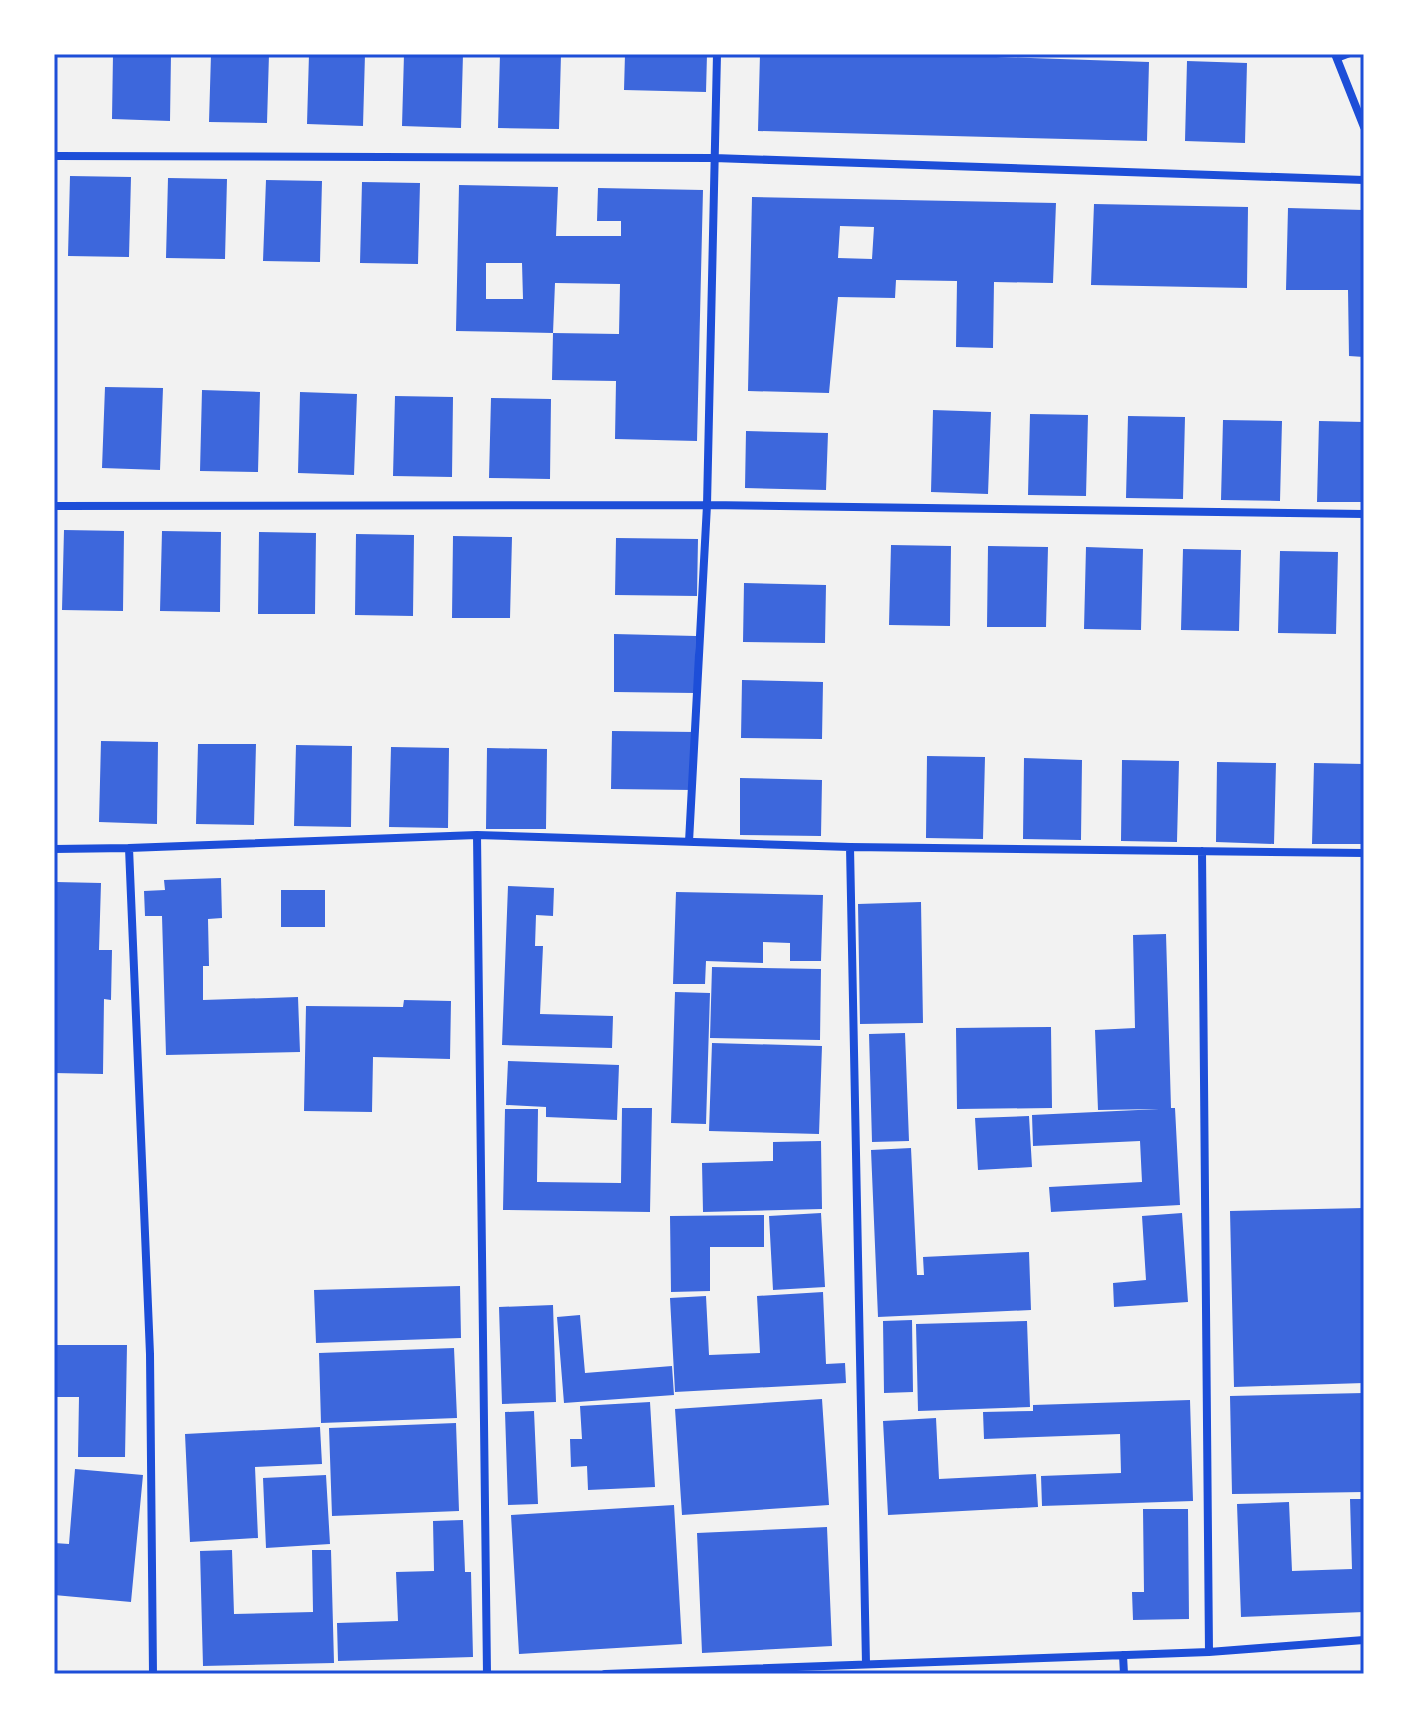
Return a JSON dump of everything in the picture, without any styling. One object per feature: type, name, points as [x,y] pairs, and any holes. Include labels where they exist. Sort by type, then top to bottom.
[{"type":"street","points":[[689,842],[707,505],[717,54]]},
{"type":"street","points":[[1336,56],[1364,127]]},
{"type":"street","points":[[54,156],[714,158],[1364,180]]},
{"type":"street","points":[[54,506],[707,505],[1364,514]]},
{"type":"street","points":[[477,835],[487,1674]]},
{"type":"street","points":[[54,849],[477,835],[850,847],[1364,853]]},
{"type":"street","points":[[850,847],[866,1664]]},
{"type":"street","points":[[129,848],[150,1354],[153,1674]]},
{"type":"street","points":[[1202,851],[1209,1652]]},
{"type":"street","points":[[605,1674],[1209,1652],[1364,1640]]},
{"type":"street","points":[[1123,1655],[1124,1674]]},
{"type":"lane","points":[[1336,56],[1350,54]]},
{"type":"building","points":[[113,54],[171,54],[170,121],[112,119]]},
{"type":"building","points":[[211,54],[269,54],[267,123],[209,122]]},
{"type":"building","points":[[309,54],[365,54],[363,126],[307,124]]},
{"type":"building","points":[[404,54],[463,54],[461,128],[402,126]]},
{"type":"building","points":[[500,54],[561,54],[559,129],[498,128]]},
{"type":"building","points":[[625,54],[707,54],[706,92],[624,90]]},
{"type":"building","points":[[760,54],[908,54],[1149,62],[1147,141],[758,131]]},
{"type":"building","points":[[1187,61],[1247,63],[1245,143],[1185,141]]},
{"type":"building","points":[[70,176],[131,177],[129,257],[68,256]]},
{"type":"building","points":[[168,178],[227,179],[225,259],[166,258]]},
{"type":"building","points":[[266,180],[322,181],[320,262],[263,261]]},
{"type":"building","points":[[362,182],[420,183],[418,264],[360,263]]},
{"type":"building","points":[[459,185],[558,187],[556,236],[621,236],[621,221],[597,221],[598,188],[703,190],[697,441],[615,439],[616,381],[552,380],[553,333],[456,331]],"holes":[[[486,263],[522,263],[523,299],[486,299]],[[555,283],[620,284],[619,334],[553,333]]]},
{"type":"building","points":[[752,197],[1056,203],[1053,283],[994,282],[993,348],[956,347],[957,281],[896,280],[895,298],[838,297],[829,393],[748,391]],"holes":[[[840,226],[874,227],[872,259],[838,258]]]},
{"type":"building","points":[[1094,204],[1248,207],[1247,288],[1091,285]]},
{"type":"building","points":[[1288,208],[1364,210],[1364,357],[1349,356],[1348,290],[1286,290]]},
{"type":"building","points":[[105,387],[163,388],[160,470],[102,468]]},
{"type":"building","points":[[202,390],[260,392],[258,472],[200,471]]},
{"type":"building","points":[[300,392],[357,394],[354,475],[298,473]]},
{"type":"building","points":[[395,396],[453,397],[452,477],[393,476]]},
{"type":"building","points":[[491,398],[551,399],[550,479],[489,478]]},
{"type":"building","points":[[933,410],[991,412],[988,494],[931,492]]},
{"type":"building","points":[[1030,414],[1088,415],[1086,496],[1028,495]]},
{"type":"building","points":[[1128,416],[1185,417],[1183,499],[1126,498]]},
{"type":"building","points":[[1223,420],[1282,421],[1280,501],[1221,500]]},
{"type":"building","points":[[1319,421],[1364,422],[1364,502],[1317,502]]},
{"type":"building","points":[[746,431],[828,433],[826,490],[745,488]]},
{"type":"building","points":[[64,530],[124,531],[123,611],[62,610]]},
{"type":"building","points":[[162,531],[221,532],[220,612],[160,611]]},
{"type":"building","points":[[259,532],[316,533],[315,614],[258,614]]},
{"type":"building","points":[[356,534],[414,535],[413,616],[355,615]]},
{"type":"building","points":[[453,536],[512,537],[510,618],[452,618]]},
{"type":"building","points":[[616,538],[698,539],[697,596],[615,595]]},
{"type":"building","points":[[891,545],[951,546],[950,626],[889,625]]},
{"type":"building","points":[[988,546],[1048,547],[1046,627],[987,627]]},
{"type":"building","points":[[1086,547],[1143,549],[1141,630],[1084,629]]},
{"type":"building","points":[[1183,549],[1241,550],[1239,631],[1181,630]]},
{"type":"building","points":[[1280,551],[1338,552],[1336,634],[1278,633]]},
{"type":"building","points":[[744,583],[826,585],[825,643],[743,642]]},
{"type":"building","points":[[614,634],[696,636],[695,693],[614,692]]},
{"type":"building","points":[[742,680],[823,682],[822,739],[741,738]]},
{"type":"building","points":[[612,731],[695,732],[693,790],[611,789]]},
{"type":"building","points":[[101,741],[158,742],[157,824],[99,822]]},
{"type":"building","points":[[198,744],[256,744],[254,825],[196,824]]},
{"type":"building","points":[[296,745],[352,746],[351,827],[294,826]]},
{"type":"building","points":[[391,747],[449,748],[448,828],[389,827]]},
{"type":"building","points":[[487,748],[547,749],[546,829],[486,829]]},
{"type":"building","points":[[927,756],[985,757],[983,839],[926,838]]},
{"type":"building","points":[[1024,758],[1082,760],[1081,840],[1023,839]]},
{"type":"building","points":[[1122,760],[1179,761],[1177,842],[1121,841]]},
{"type":"building","points":[[1217,762],[1276,763],[1274,844],[1216,842]]},
{"type":"building","points":[[1314,763],[1364,764],[1364,844],[1312,844]]},
{"type":"building","points":[[740,778],[822,780],[821,836],[740,835]]},
{"type":"building","points":[[221,878],[222,918],[208,919],[209,966],[203,966],[203,1000],[298,997],[300,1052],[166,1055],[162,916],[145,916],[144,891],[165,890],[164,880]]},
{"type":"building","points":[[56,882],[101,883],[99,950],[112,950],[111,1000],[104,999],[103,1074],[54,1073]]},
{"type":"building","points":[[508,886],[554,888],[553,916],[536,915],[535,946],[543,946],[540,1014],[613,1016],[612,1048],[502,1045]]},
{"type":"building","points":[[281,890],[325,890],[325,927],[281,927]]},
{"type":"building","points":[[676,892],[823,895],[821,961],[790,961],[790,943],[763,942],[763,963],[706,961],[705,984],[673,984]]},
{"type":"building","points":[[921,902],[923,1023],[860,1024],[858,904]]},
{"type":"building","points":[[1166,934],[1171,1108],[1175,1108],[1180,1205],[1051,1212],[1049,1187],[1142,1182],[1140,1141],[1033,1146],[1032,1115],[1159,1109],[1098,1110],[1095,1030],[1135,1028],[1133,935]]},
{"type":"building","points":[[712,967],[821,969],[820,1040],[710,1038]]},
{"type":"building","points":[[675,992],[710,993],[706,1124],[671,1123]]},
{"type":"building","points":[[404,1000],[451,1001],[450,1059],[373,1057],[372,1112],[304,1111],[306,1006],[403,1007]]},
{"type":"building","points":[[1051,1027],[1052,1108],[957,1109],[956,1028]]},
{"type":"building","points":[[905,1033],[909,1141],[872,1142],[869,1034]]},
{"type":"building","points":[[712,1043],[822,1046],[819,1134],[709,1131]]},
{"type":"building","points":[[508,1061],[619,1065],[617,1120],[546,1117],[546,1107],[506,1105]]},
{"type":"building","points":[[622,1108],[652,1108],[650,1212],[503,1210],[505,1109],[538,1109],[537,1182],[621,1183]]},
{"type":"building","points":[[1029,1116],[1032,1167],[978,1170],[975,1118]]},
{"type":"building","points":[[821,1141],[822,1209],[703,1212],[702,1163],[773,1161],[773,1142]]},
{"type":"building","points":[[911,1148],[917,1275],[924,1275],[923,1257],[1029,1252],[1031,1310],[878,1317],[871,1150]]},
{"type":"building","points":[[1364,1208],[1364,1383],[1234,1387],[1230,1211]]},
{"type":"building","points":[[821,1213],[825,1287],[773,1290],[769,1216]]},
{"type":"building","points":[[1182,1213],[1188,1302],[1114,1307],[1113,1283],[1146,1280],[1142,1216]]},
{"type":"building","points":[[764,1215],[764,1247],[710,1247],[710,1291],[671,1292],[670,1216]]},
{"type":"building","points":[[460,1286],[461,1338],[316,1343],[314,1290]]},
{"type":"building","points":[[823,1292],[826,1364],[845,1363],[846,1383],[675,1392],[670,1298],[706,1296],[709,1355],[760,1353],[757,1296]]},
{"type":"building","points":[[553,1305],[556,1402],[502,1404],[499,1307]]},
{"type":"building","points":[[580,1315],[585,1373],[672,1366],[674,1395],[564,1403],[557,1317]]},
{"type":"building","points":[[912,1320],[913,1392],[884,1393],[883,1321]]},
{"type":"building","points":[[1027,1321],[1030,1407],[918,1411],[916,1324]]},
{"type":"building","points":[[54,1345],[127,1345],[125,1457],[78,1457],[79,1397],[54,1397]]},
{"type":"building","points":[[454,1348],[457,1418],[321,1423],[319,1353]]},
{"type":"building","points":[[1364,1393],[1364,1492],[1232,1494],[1230,1396]]},
{"type":"building","points":[[822,1399],[829,1505],[682,1515],[675,1409]]},
{"type":"building","points":[[1190,1400],[1193,1501],[1042,1506],[1041,1476],[1121,1473],[1120,1434],[984,1439],[983,1412],[1033,1411],[1033,1405]]},
{"type":"building","points":[[650,1402],[655,1487],[588,1490],[587,1466],[571,1467],[570,1439],[582,1439],[580,1406]]},
{"type":"building","points":[[534,1411],[538,1504],[508,1505],[505,1412]]},
{"type":"building","points":[[936,1418],[939,1479],[1036,1474],[1038,1507],[888,1515],[883,1421]]},
{"type":"building","points":[[456,1423],[459,1511],[332,1516],[329,1428]]},
{"type":"building","points":[[320,1427],[322,1464],[255,1467],[258,1538],[190,1542],[185,1434]]},
{"type":"building","points":[[75,1469],[143,1475],[131,1602],[54,1595],[54,1543],[69,1544]]},
{"type":"building","points":[[326,1475],[330,1544],[266,1548],[263,1478]]},
{"type":"building","points":[[1350,1499],[1364,1499],[1364,1612],[1241,1617],[1237,1504],[1289,1502],[1292,1571],[1352,1569]]},
{"type":"building","points":[[674,1505],[682,1644],[519,1654],[511,1515]]},
{"type":"building","points":[[1143,1509],[1188,1509],[1189,1619],[1133,1620],[1132,1592],[1144,1592]]},
{"type":"building","points":[[463,1520],[465,1572],[471,1572],[473,1657],[338,1661],[337,1623],[398,1621],[396,1572],[434,1571],[433,1521]]},
{"type":"building","points":[[827,1527],[832,1646],[702,1653],[697,1533]]},
{"type":"building","points":[[232,1550],[234,1614],[313,1612],[312,1550],[331,1550],[334,1663],[203,1666],[200,1551]]}]
